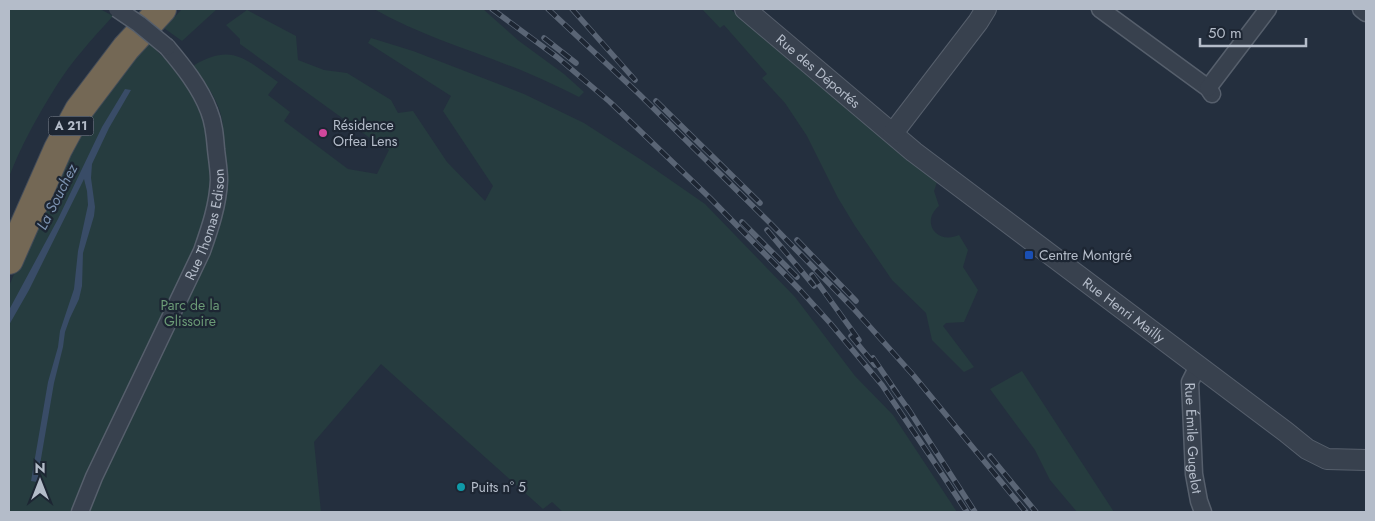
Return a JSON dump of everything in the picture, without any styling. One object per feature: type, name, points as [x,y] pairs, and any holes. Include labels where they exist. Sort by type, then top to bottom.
[{"type":"highway","name":"A 211","points":[[9,221],[49,130],[65,99],[90,65],[140,9]]},
{"type":"highway","name":"A 211","points":[[9,260],[58,149],[80,110],[126,48],[162,9]]},
{"type":"street","name":"Rue Thomas Edison","points":[[80,512],[94,477],[202,251],[211,224],[219,179],[215,134],[210,112],[198,88],[166,46],[117,9]]},
{"type":"street","name":"Rue des Déportés","points":[[745,9],[893,133]]},
{"type":"street","points":[[893,133],[986,9]]},
{"type":"street","points":[[1100,9],[1210,91],[1268,9]]},
{"type":"street","points":[[1361,9],[1366,13]]},
{"type":"street","name":"Rue Henri Mailly","points":[[893,133],[929,163],[1307,449],[1327,458],[1366,460]]},
{"type":"street","name":"Rue Émile Gugelot","points":[[1198,366],[1190,382],[1194,474],[1203,512]]},
{"type":"green space","points":[[9,9],[100,9],[113,16],[61,78],[30,132],[9,177]]},
{"type":"green space","points":[[182,9],[217,9],[182,41],[164,28]]},
{"type":"green space","points":[[374,9],[483,9],[519,41],[564,74],[584,92],[579,97],[530,74],[412,28]]},
{"type":"green space","points":[[702,9],[730,9],[881,136],[938,179],[934,191],[939,206],[931,219],[931,225],[938,234],[944,237],[959,235],[968,250],[963,267],[978,290],[964,322],[946,323],[943,326],[974,367],[964,372],[932,340],[926,313],[892,280],[855,226],[838,198],[807,136],[785,103],[762,78],[767,74],[724,25],[720,28]]},
{"type":"green space","name":"Parc de la Glissoire","points":[[247,10],[296,36],[298,60],[324,70],[347,73],[391,100],[398,113],[413,111],[447,162],[485,201],[493,186],[443,111],[451,96],[368,43],[371,38],[413,51],[524,94],[584,123],[705,204],[795,297],[855,376],[893,415],[957,512],[563,512],[552,502],[543,509],[381,364],[314,442],[321,512],[9,512],[9,286],[58,173],[85,123],[111,85],[149,43],[170,64],[191,93],[203,120],[223,129],[217,104],[209,88],[193,66],[218,55],[229,55],[247,61],[278,82],[268,95],[290,112],[284,121],[348,169],[377,174],[389,150],[240,44],[240,39],[226,25]]},
{"type":"green space","points":[[1022,371],[1114,512],[1077,512],[1050,480],[1035,450],[990,389]]},
{"type":"water","points":[[125,89],[131,90],[109,128],[92,164],[91,178],[95,207],[83,253],[82,286],[79,299],[65,332],[37,482],[31,481],[48,382],[58,347],[60,331],[74,289],[78,251],[88,205],[84,179],[29,290],[9,325],[9,310],[58,219],[102,127]]},
{"type":"railway","points":[[492,9],[557,57],[610,102],[710,198],[801,291],[882,385],[967,512]]},
{"type":"railway","points":[[548,9],[639,94],[853,308],[914,376],[1026,512]]},
{"type":"railway","points":[[572,9],[635,80]]},
{"type":"railway","points":[[544,38],[576,63]]},
{"type":"railway","points":[[656,101],[760,203]]},
{"type":"railway","points":[[742,222],[797,277]]},
{"type":"railway","points":[[767,230],[814,286]]},
{"type":"railway","points":[[797,240],[856,301]]},
{"type":"railway","points":[[812,275],[859,340]]},
{"type":"railway","points":[[851,336],[875,365]]},
{"type":"railway","points":[[873,358],[897,393]]},
{"type":"railway","points":[[893,388],[911,413]]},
{"type":"railway","points":[[907,407],[975,512]]},
{"type":"railway","points":[[990,456],[1036,512]]},
{"type":"place","name":"Résidence Orfea Lens","points":[[323,133]]},
{"type":"place","name":"Centre Montgré","points":[[1029,255]]},
{"type":"place","name":"Puits n° 5","points":[[461,487]]},
{"type":"water label","name":"La Souchez","points":[[57,197]]}]
